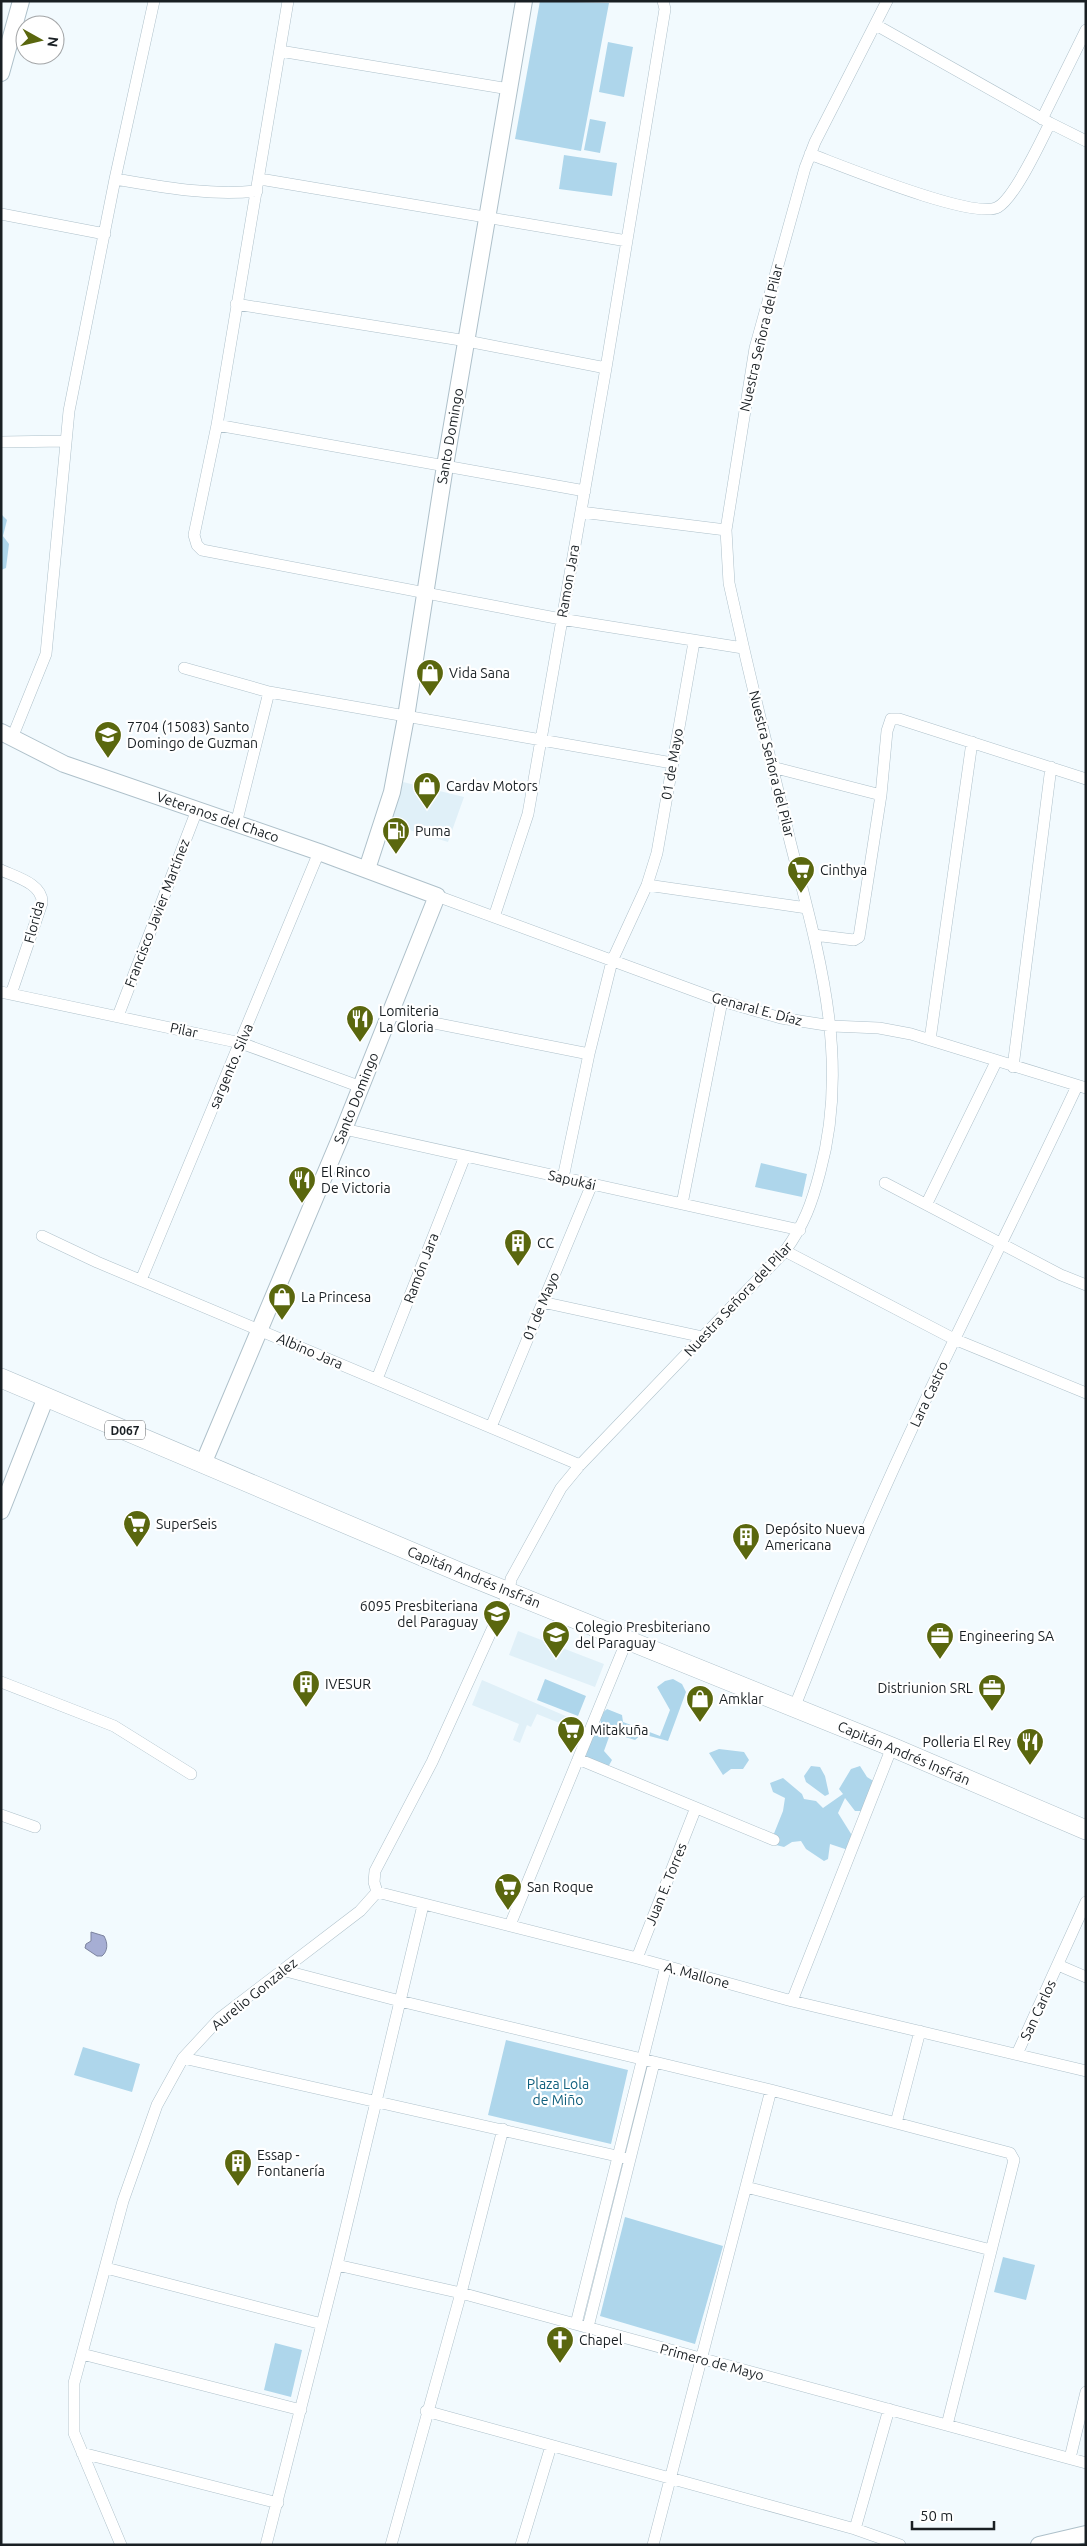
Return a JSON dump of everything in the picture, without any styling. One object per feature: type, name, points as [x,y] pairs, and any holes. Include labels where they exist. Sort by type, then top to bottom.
[{"type":"main road","name":"Capitán Andrés Insfrán","points":[[1,1378],[509,1592],[892,1747],[1086,1830]]},
{"type":"street","points":[[1,31],[9,1]]},
{"type":"street","points":[[1,73],[21,1]]},
{"type":"street","points":[[7,735],[46,654],[65,441],[115,179],[154,1]]},
{"type":"street","points":[[288,1],[217,425],[194,536],[199,548],[561,619],[694,642],[744,648]]},
{"type":"street","name":"Santo Domingo","points":[[367,869],[392,792],[406,718],[486,216],[524,1]]},
{"type":"street","name":"Ramon Jara","points":[[494,917],[528,814],[606,368],[665,9],[663,1]]},
{"type":"street","name":"Nuestra Señora del Pilar","points":[[509,1592],[511,1579],[561,1488],[580,1465],[785,1251],[800,1230],[814,1194],[829,1133],[834,1074],[832,1026],[814,935],[729,583],[726,530],[755,348],[810,154],[887,1]]},
{"type":"street","points":[[876,25],[1046,121],[1086,141]]},
{"type":"street","points":[[810,154],[913,193],[986,211],[1000,206],[1010,196],[1046,121],[1086,30]]},
{"type":"street","points":[[280,51],[509,89]]},
{"type":"street","points":[[115,179],[200,193],[229,194],[258,185],[486,216],[627,241]]},
{"type":"street","points":[[1,214],[105,234]]},
{"type":"street","points":[[236,304],[467,341],[606,368]]},
{"type":"street","points":[[217,425],[585,491]]},
{"type":"street","points":[[1,442],[65,441]]},
{"type":"street","points":[[581,512],[726,530]]},
{"type":"street","name":"01 de Mayo","points":[[612,961],[647,885],[656,853],[694,642]]},
{"type":"street","points":[[184,668],[269,692],[406,718],[541,739],[672,763]]},
{"type":"street","points":[[236,824],[269,692]]},
{"type":"street","points":[[814,935],[854,940],[859,937],[882,796],[887,731],[891,719],[899,719],[1086,779]]},
{"type":"street","name":"Veteranos del Chaco","points":[[7,735],[64,764],[320,852],[437,896]]},
{"type":"street","points":[[930,1040],[972,742]]},
{"type":"street","points":[[772,767],[882,796]]},
{"type":"street","points":[[1013,1067],[1051,768]]},
{"type":"street","name":"Francisco Javier Martínez","points":[[118,1016],[197,810]]},
{"type":"street","name":"sargento. Silva","points":[[141,1280],[320,852]]},
{"type":"street","name":"Florida","points":[[1,870],[36,887],[42,896],[42,903],[6,993]]},
{"type":"street","points":[[647,885],[807,908]]},
{"type":"street","name":"Santo Domingo","points":[[203,1464],[258,1329],[344,1129],[437,896]]},
{"type":"street","name":"Genaral E. Díaz","points":[[437,896],[722,1001],[781,1018],[832,1026],[879,1028],[930,1040],[1081,1087]]},
{"type":"street","points":[[563,1178],[589,1054],[612,961]]},
{"type":"street","name":"Pilar","points":[[6,993],[241,1043],[361,1087]]},
{"type":"street","points":[[682,1204],[722,1001]]},
{"type":"street","points":[[389,1014],[589,1054]]},
{"type":"street","points":[[928,1204],[996,1062]]},
{"type":"street","name":"Lara Castro","points":[[794,1708],[859,1546],[954,1339],[1081,1087]]},
{"type":"street","name":"Sapukái","points":[[344,1129],[800,1230]]},
{"type":"street","name":"Ramón Jara","points":[[377,1379],[465,1156]]},
{"type":"street","points":[[885,1183],[1061,1275],[1086,1285]]},
{"type":"street","name":"01 de Mayo","points":[[491,1427],[592,1184]]},
{"type":"street","name":"Albino Jara","points":[[42,1236],[141,1280],[580,1465]]},
{"type":"street","points":[[785,1251],[954,1339],[1086,1393]]},
{"type":"street","points":[[542,1302],[703,1337]]},
{"type":"street","points":[[1,1511],[46,1397]]},
{"type":"street","points":[[377,1892],[374,1882],[375,1870],[432,1762],[509,1592]]},
{"type":"street","points":[[510,1925],[627,1640]]},
{"type":"street","points":[[1,1682],[114,1726],[191,1774]]},
{"type":"street","points":[[792,2001],[892,1747]]},
{"type":"street","points":[[578,1759],[695,1810],[774,1840]]},
{"type":"street","name":"Juan E. Torres","points":[[636,1958],[695,1810]]},
{"type":"street","points":[[1,1815],[35,1827]]},
{"type":"street","name":"A. Mallone","points":[[377,1892],[636,1958],[792,2001],[1086,2071]]},
{"type":"street","name":"Aurelio Gonzalez","points":[[122,2545],[74,2433],[74,2383],[123,2201],[157,2105],[183,2058],[220,2018],[360,1911],[377,1892]]},
{"type":"street","name":"San Carlos","points":[[1017,2054],[1086,1902]]},
{"type":"street","points":[[266,2545],[337,2265],[423,1905]]},
{"type":"street","points":[[588,2327],[630,2159],[666,1966]]},
{"type":"street","points":[[1058,1966],[1086,1977]]},
{"type":"street","points":[[282,1970],[648,2062],[771,2090],[1013,2156],[1014,2160],[947,2425]]},
{"type":"street","points":[[896,2123],[920,2031]]},
{"type":"street","points":[[183,2058],[376,2100],[630,2159]]},
{"type":"street","points":[[576,2324],[618,2156],[648,2062]]},
{"type":"street","points":[[653,2545],[771,2090]]},
{"type":"street","points":[[391,2545],[426,2411],[461,2293],[503,2129]]},
{"type":"street","points":[[746,2187],[991,2250]]},
{"type":"street","name":"Primero de Mayo","points":[[337,2265],[461,2293],[701,2360],[1086,2463]]},
{"type":"street","points":[[106,2268],[322,2324]]},
{"type":"street","points":[[82,2354],[301,2410]]},
{"type":"street","points":[[1070,2458],[1086,2392]]},
{"type":"street","points":[[855,2529],[889,2410]]},
{"type":"street","points":[[426,2411],[670,2480],[855,2529],[900,2545]]},
{"type":"street","points":[[521,2545],[551,2446]]},
{"type":"street","points":[[82,2454],[278,2503]]},
{"type":"street","points":[[1038,2545],[1086,2534]]},
{"type":"shaded area","name":"Cardav Motors","points":[[403,782],[464,797],[448,842],[390,824]]},
{"type":"shaded area","name":"Colegio Presbiteriano del Paraguay","points":[[518,1631],[604,1664],[595,1687],[509,1655]]},
{"type":"shaded area","points":[[482,1680],[575,1720],[572,1728],[537,1714],[531,1727],[527,1725],[520,1743],[513,1740],[519,1724],[472,1705]]},
{"type":"shaded area","points":[[91,1932],[104,1936],[107,1944],[102,1956],[97,1956],[85,1948],[86,1944],[91,1941]]},
{"type":"green space","points":[[540,1],[609,3],[581,151],[515,139]]},
{"type":"green space","points":[[608,42],[633,47],[624,97],[599,92]]},
{"type":"green space","points":[[590,119],[606,122],[600,153],[584,150]]},
{"type":"green space","points":[[564,155],[617,163],[612,196],[559,189]]},
{"type":"green space","points":[[1,514],[7,520],[3,536],[9,544],[6,568],[1,570]]},
{"type":"green space","points":[[761,1163],[807,1174],[802,1197],[755,1187]]},
{"type":"green space","points":[[545,1679],[586,1696],[578,1716],[537,1700]]},
{"type":"green space","points":[[673,1679],[682,1684],[686,1692],[668,1741],[642,1734],[635,1740],[622,1736],[601,1725],[600,1715],[607,1709],[622,1715],[623,1722],[660,1736],[670,1710],[657,1687],[665,1681]]},
{"type":"green space","points":[[599,1726],[603,1728],[603,1735],[609,1737],[604,1751],[612,1760],[607,1769],[586,1757],[588,1738]]},
{"type":"green space","points":[[719,1749],[744,1752],[749,1760],[743,1769],[731,1769],[723,1775],[709,1753]]},
{"type":"green space","points":[[811,1766],[820,1767],[825,1776],[829,1794],[825,1796],[806,1782],[804,1776]]},
{"type":"green space","points":[[860,1766],[867,1777],[878,1784],[864,1811],[855,1811],[845,1798],[838,1813],[853,1837],[848,1850],[830,1844],[828,1859],[824,1861],[806,1849],[801,1841],[792,1842],[784,1847],[776,1845],[773,1836],[783,1811],[785,1798],[773,1792],[770,1783],[783,1778],[802,1794],[804,1799],[816,1801],[823,1808],[843,1794],[839,1789],[851,1769]]},
{"type":"green space","name":"Plaza Lola de Miño","points":[[506,2040],[628,2070],[611,2144],[488,2115]]},
{"type":"green space","points":[[83,2047],[140,2064],[132,2092],[74,2075]]},
{"type":"green space","points":[[625,2217],[723,2246],[695,2344],[600,2316]]},
{"type":"green space","points":[[1003,2257],[1035,2265],[1026,2300],[994,2292]]},
{"type":"green space","points":[[275,2343],[302,2350],[291,2397],[264,2390]]},
{"type":"place","name":"Vida Sana","points":[[430,697]]},
{"type":"place","name":"7704 (15083) Santo Domingo de Guzman","points":[[108,759]]},
{"type":"place","name":"Cardav Motors","points":[[427,810]]},
{"type":"place","name":"Puma","points":[[396,855]]},
{"type":"place","name":"Cinthya","points":[[801,894]]},
{"type":"place","name":"Lomiteria La Gloria","points":[[360,1043]]},
{"type":"place","name":"El Rinco De Victoria","points":[[302,1204]]},
{"type":"place","name":"CC","points":[[518,1267]]},
{"type":"place","name":"La Princesa","points":[[282,1321]]},
{"type":"place","name":"SuperSeis","points":[[137,1548]]},
{"type":"place","name":"Depósito Nueva Americana","points":[[746,1561]]},
{"type":"place","name":"6095 Presbiteriana del Paraguay","points":[[497,1638]]},
{"type":"place","name":"Colegio Presbiteriano del Paraguay","points":[[556,1659]]},
{"type":"place","name":"Engineering SA","points":[[940,1660]]},
{"type":"place","name":"IVESUR","points":[[306,1708]]},
{"type":"place","name":"Distriunion SRL","points":[[992,1712]]},
{"type":"place","name":"Amklar","points":[[700,1723]]},
{"type":"place","name":"Mitakuña","points":[[571,1754]]},
{"type":"place","name":"Polleria El Rey","points":[[1030,1766]]},
{"type":"place","name":"San Roque","points":[[508,1911]]},
{"type":"place","name":"Essap - Fontanería","points":[[238,2187]]},
{"type":"place","name":"Chapel","points":[[560,2364]]}]
